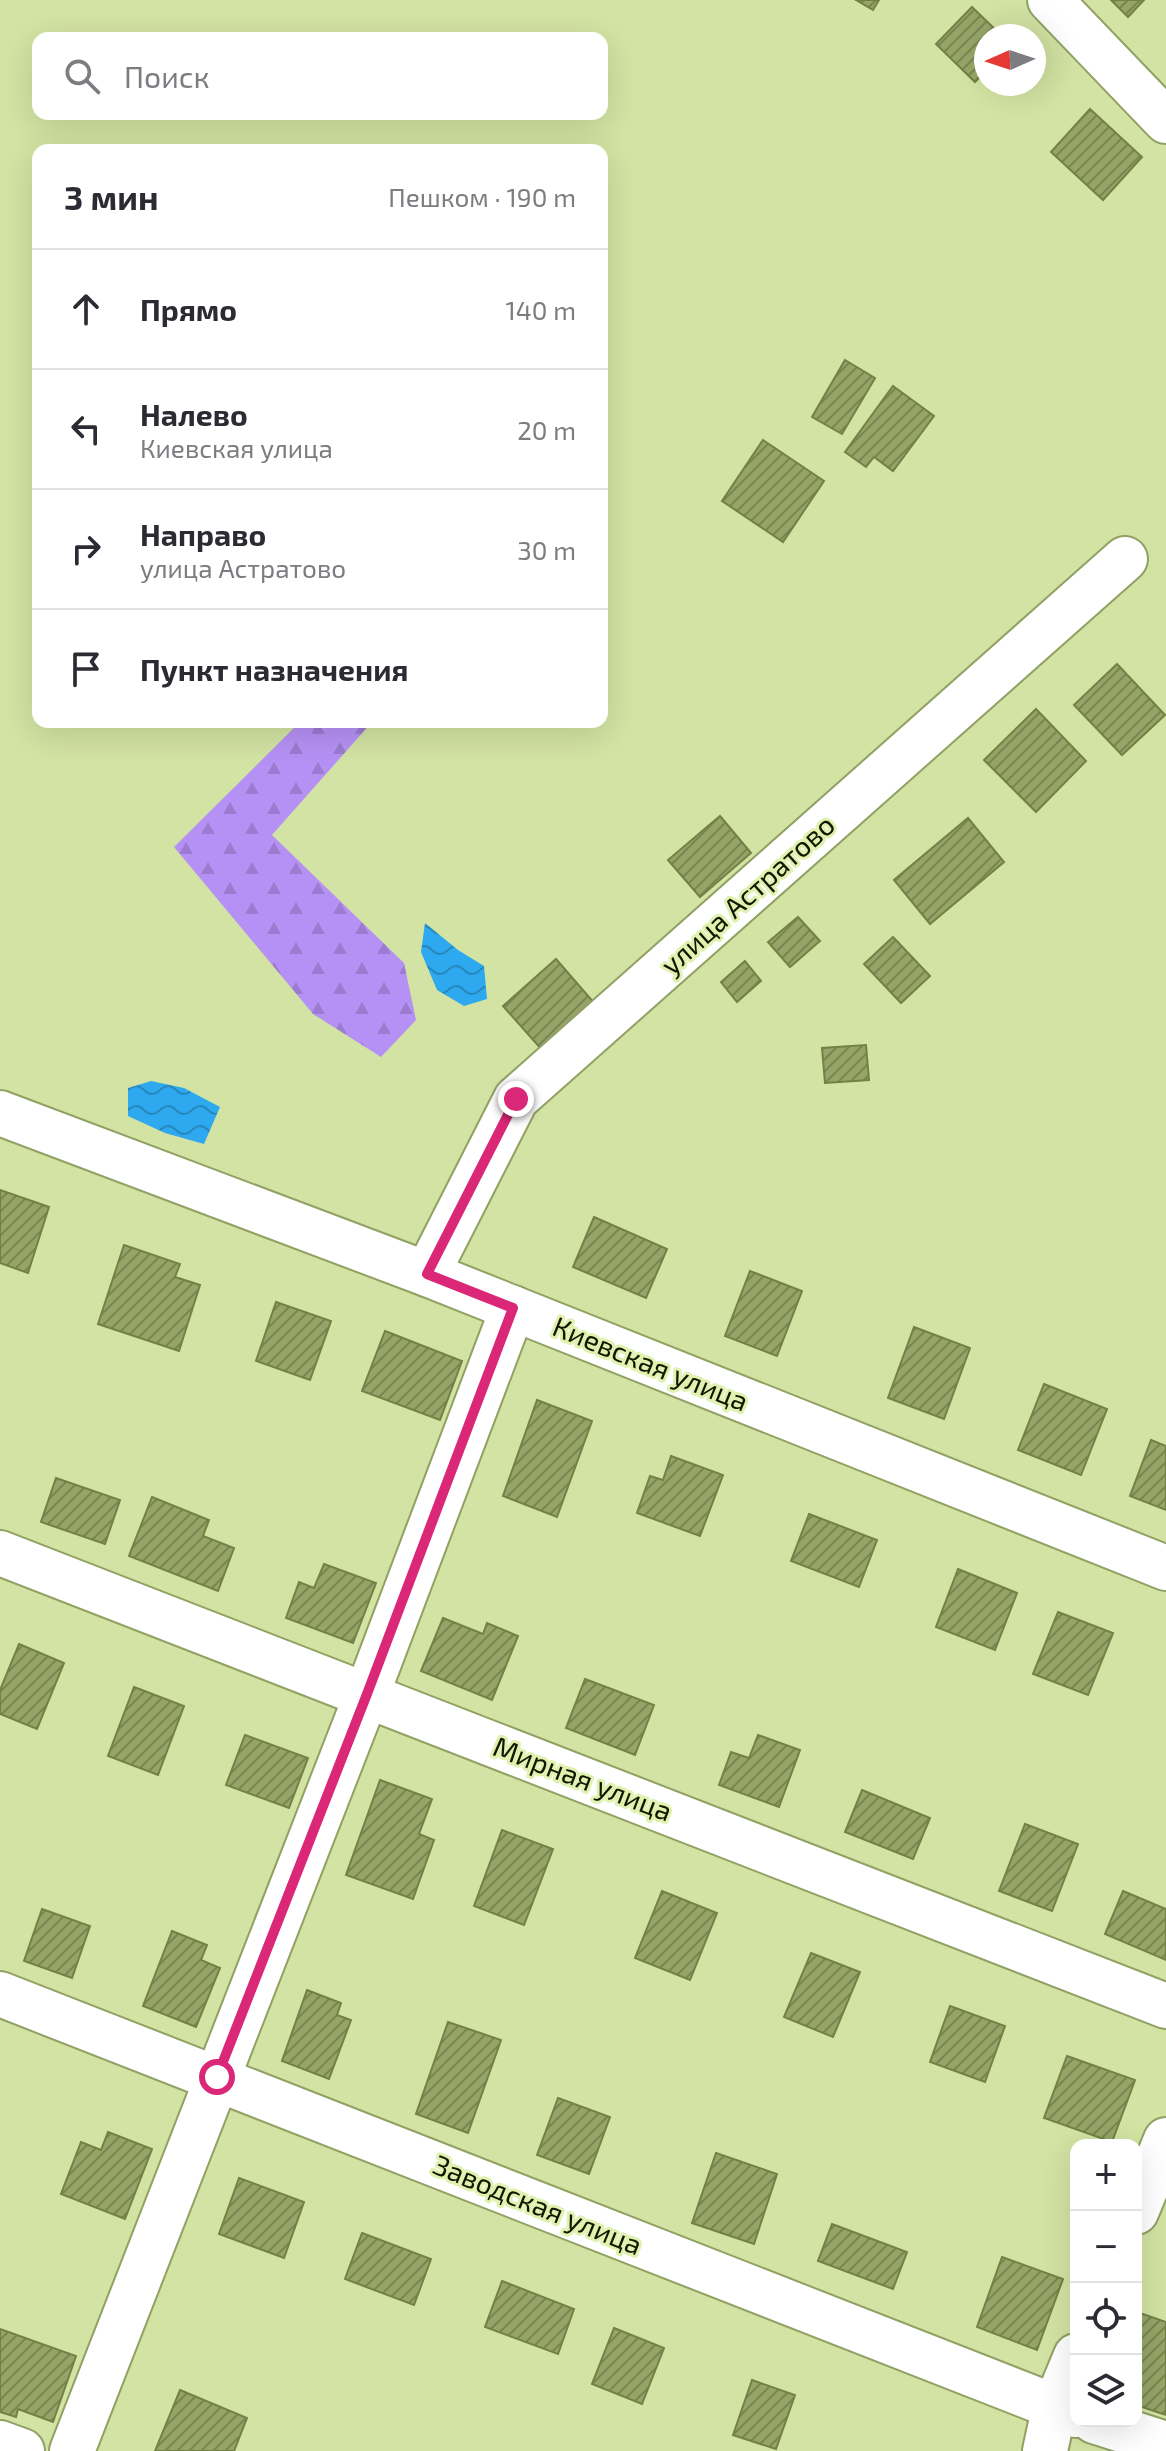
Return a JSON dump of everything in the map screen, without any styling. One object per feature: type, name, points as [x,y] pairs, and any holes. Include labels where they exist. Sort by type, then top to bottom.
[{"type":"street","points":[[1050,0],[1166,121]]},
{"type":"street","name":"улица Астратово","points":[[427,1274],[516,1099],[1125,559]]},
{"type":"street","name":"Киевская улица","points":[[0,1113],[427,1274],[1166,1568]]},
{"type":"street","points":[[72,2451],[367,1694],[513,1308]]},
{"type":"street","name":"Мирная улица","points":[[0,1553],[1166,2006]]},
{"type":"street","name":"Заводская улица","points":[[0,1994],[1070,2413]]},
{"type":"street","points":[[1136,2211],[1166,2140]]},
{"type":"street","points":[[1045,2451],[1070,2421]]},
{"type":"street","name":"Заводская улица","points":[[1113,2427],[1166,2444]]},
{"type":"street","points":[[0,2443],[22,2451]]},
{"type":"green space","points":[[294,728],[367,728],[272,835],[404,963],[416,1020],[381,1057],[313,1014],[174,847]]},
{"type":"water","points":[[425,923],[484,966],[487,999],[464,1006],[437,990],[421,952]]},
{"type":"water","points":[[151,1081],[184,1088],[220,1107],[204,1144],[165,1133],[128,1116],[128,1088]]},
{"type":"building","points":[[856,0],[879,0],[873,10]]},
{"type":"building","points":[[1111,0],[1144,0],[1128,17]]},
{"type":"building","points":[[972,7],[990,24],[974,24],[974,81],[936,44]]},
{"type":"building","points":[[1090,109],[1142,157],[1103,200],[1051,152]]},
{"type":"building","points":[[845,360],[875,378],[842,434],[812,417]]},
{"type":"building","points":[[893,386],[934,416],[893,471],[874,457],[866,467],[845,452]]},
{"type":"building","points":[[763,440],[824,481],[783,542],[722,501]]},
{"type":"building","points":[[1117,664],[1165,715],[1122,755],[1074,705]]},
{"type":"building","points":[[1036,709],[1086,761],[1036,812],[984,760]]},
{"type":"building","points":[[720,816],[751,853],[700,897],[668,860]]},
{"type":"building","points":[[968,818],[1004,862],[930,924],[894,880]]},
{"type":"building","points":[[798,917],[820,941],[790,967],[768,942]]},
{"type":"building","points":[[893,937],[930,976],[901,1003],[864,964]]},
{"type":"building","points":[[556,959],[595,1004],[543,1051],[503,1006]]},
{"type":"building","points":[[745,961],[761,981],[737,1002],[721,982]]},
{"type":"building","points":[[866,1045],[869,1080],[825,1083],[822,1048]]},
{"type":"building","points":[[0,1190],[49,1207],[28,1273],[0,1263]]},
{"type":"building","points":[[594,1217],[667,1249],[646,1298],[573,1267]]},
{"type":"building","points":[[124,1245],[180,1264],[175,1277],[200,1285],[179,1351],[98,1324]]},
{"type":"building","points":[[750,1271],[802,1291],[777,1356],[725,1336]]},
{"type":"building","points":[[276,1302],[331,1321],[310,1380],[256,1361]]},
{"type":"building","points":[[914,1327],[970,1348],[944,1419],[888,1398]]},
{"type":"building","points":[[385,1331],[462,1361],[440,1420],[362,1391]]},
{"type":"building","points":[[1044,1384],[1107,1409],[1081,1475],[1018,1450]]},
{"type":"building","points":[[537,1400],[592,1421],[557,1517],[503,1496]]},
{"type":"building","points":[[1151,1440],[1166,1446],[1166,1510],[1130,1496]]},
{"type":"building","points":[[671,1456],[723,1475],[700,1536],[637,1513],[650,1476],[663,1480]]},
{"type":"building","points":[[56,1478],[120,1500],[105,1544],[41,1522]]},
{"type":"building","points":[[152,1497],[209,1520],[203,1536],[234,1548],[218,1591],[129,1556]]},
{"type":"building","points":[[809,1514],[877,1540],[859,1587],[791,1561]]},
{"type":"building","points":[[324,1564],[376,1583],[353,1643],[286,1618],[299,1582],[314,1588]]},
{"type":"building","points":[[958,1569],[1017,1593],[995,1650],[936,1627]]},
{"type":"building","points":[[1058,1612],[1113,1633],[1088,1695],[1033,1674]]},
{"type":"building","points":[[443,1618],[483,1634],[487,1623],[518,1636],[492,1700],[421,1671]]},
{"type":"building","points":[[19,1644],[64,1663],[37,1729],[0,1714],[0,1690]]},
{"type":"building","points":[[585,1679],[654,1705],[635,1755],[566,1728]]},
{"type":"building","points":[[134,1687],[184,1706],[158,1775],[108,1756]]},
{"type":"building","points":[[245,1735],[308,1758],[289,1808],[226,1785]]},
{"type":"building","points":[[758,1735],[800,1750],[779,1807],[719,1785],[731,1752],[749,1758]]},
{"type":"building","points":[[380,1780],[432,1799],[419,1834],[434,1840],[413,1899],[346,1875]]},
{"type":"building","points":[[862,1790],[930,1818],[913,1859],[845,1832]]},
{"type":"building","points":[[1025,1824],[1078,1844],[1052,1911],[999,1891]]},
{"type":"building","points":[[502,1830],[553,1849],[524,1925],[474,1906]]},
{"type":"building","points":[[662,1891],[717,1913],[690,1980],[635,1958]]},
{"type":"building","points":[[1123,1891],[1166,1909],[1166,1960],[1105,1934]]},
{"type":"building","points":[[42,1909],[90,1926],[72,1978],[24,1961]]},
{"type":"building","points":[[172,1931],[207,1945],[201,1960],[220,1968],[196,2027],[143,2006]]},
{"type":"building","points":[[811,1953],[860,1972],[833,2037],[784,2017]]},
{"type":"building","points":[[307,1990],[341,2003],[337,2015],[351,2020],[329,2079],[282,2061]]},
{"type":"building","points":[[950,2006],[1005,2026],[985,2082],[930,2062]]},
{"type":"building","points":[[448,2022],[501,2040],[468,2133],[416,2114]]},
{"type":"building","points":[[1067,2056],[1135,2080],[1113,2139],[1104,2139],[1044,2118]]},
{"type":"building","points":[[558,2098],[610,2117],[589,2174],[537,2155]]},
{"type":"building","points":[[108,2132],[152,2149],[125,2219],[61,2194],[81,2142],[101,2150]]},
{"type":"building","points":[[716,2153],[777,2174],[754,2244],[692,2223]]},
{"type":"building","points":[[239,2178],[304,2202],[284,2258],[219,2234]]},
{"type":"building","points":[[832,2224],[907,2252],[893,2289],[818,2261]]},
{"type":"building","points":[[362,2233],[431,2259],[414,2305],[345,2279]]},
{"type":"building","points":[[1002,2257],[1063,2279],[1037,2350],[977,2327]]},
{"type":"building","points":[[502,2281],[574,2309],[558,2354],[485,2327]]},
{"type":"building","points":[[1142,2314],[1166,2322],[1166,2415],[1142,2407]]},
{"type":"building","points":[[614,2328],[664,2348],[642,2404],[592,2384]]},
{"type":"building","points":[[0,2329],[76,2356],[53,2422],[18,2409],[16,2417],[0,2412]]},
{"type":"building","points":[[752,2380],[795,2395],[776,2449],[733,2435]]},
{"type":"building","points":[[180,2390],[247,2418],[234,2451],[155,2451]]},
{"type":"route","points":[[217,2077],[367,1694],[513,1308],[427,1274],[516,1099]]}]
